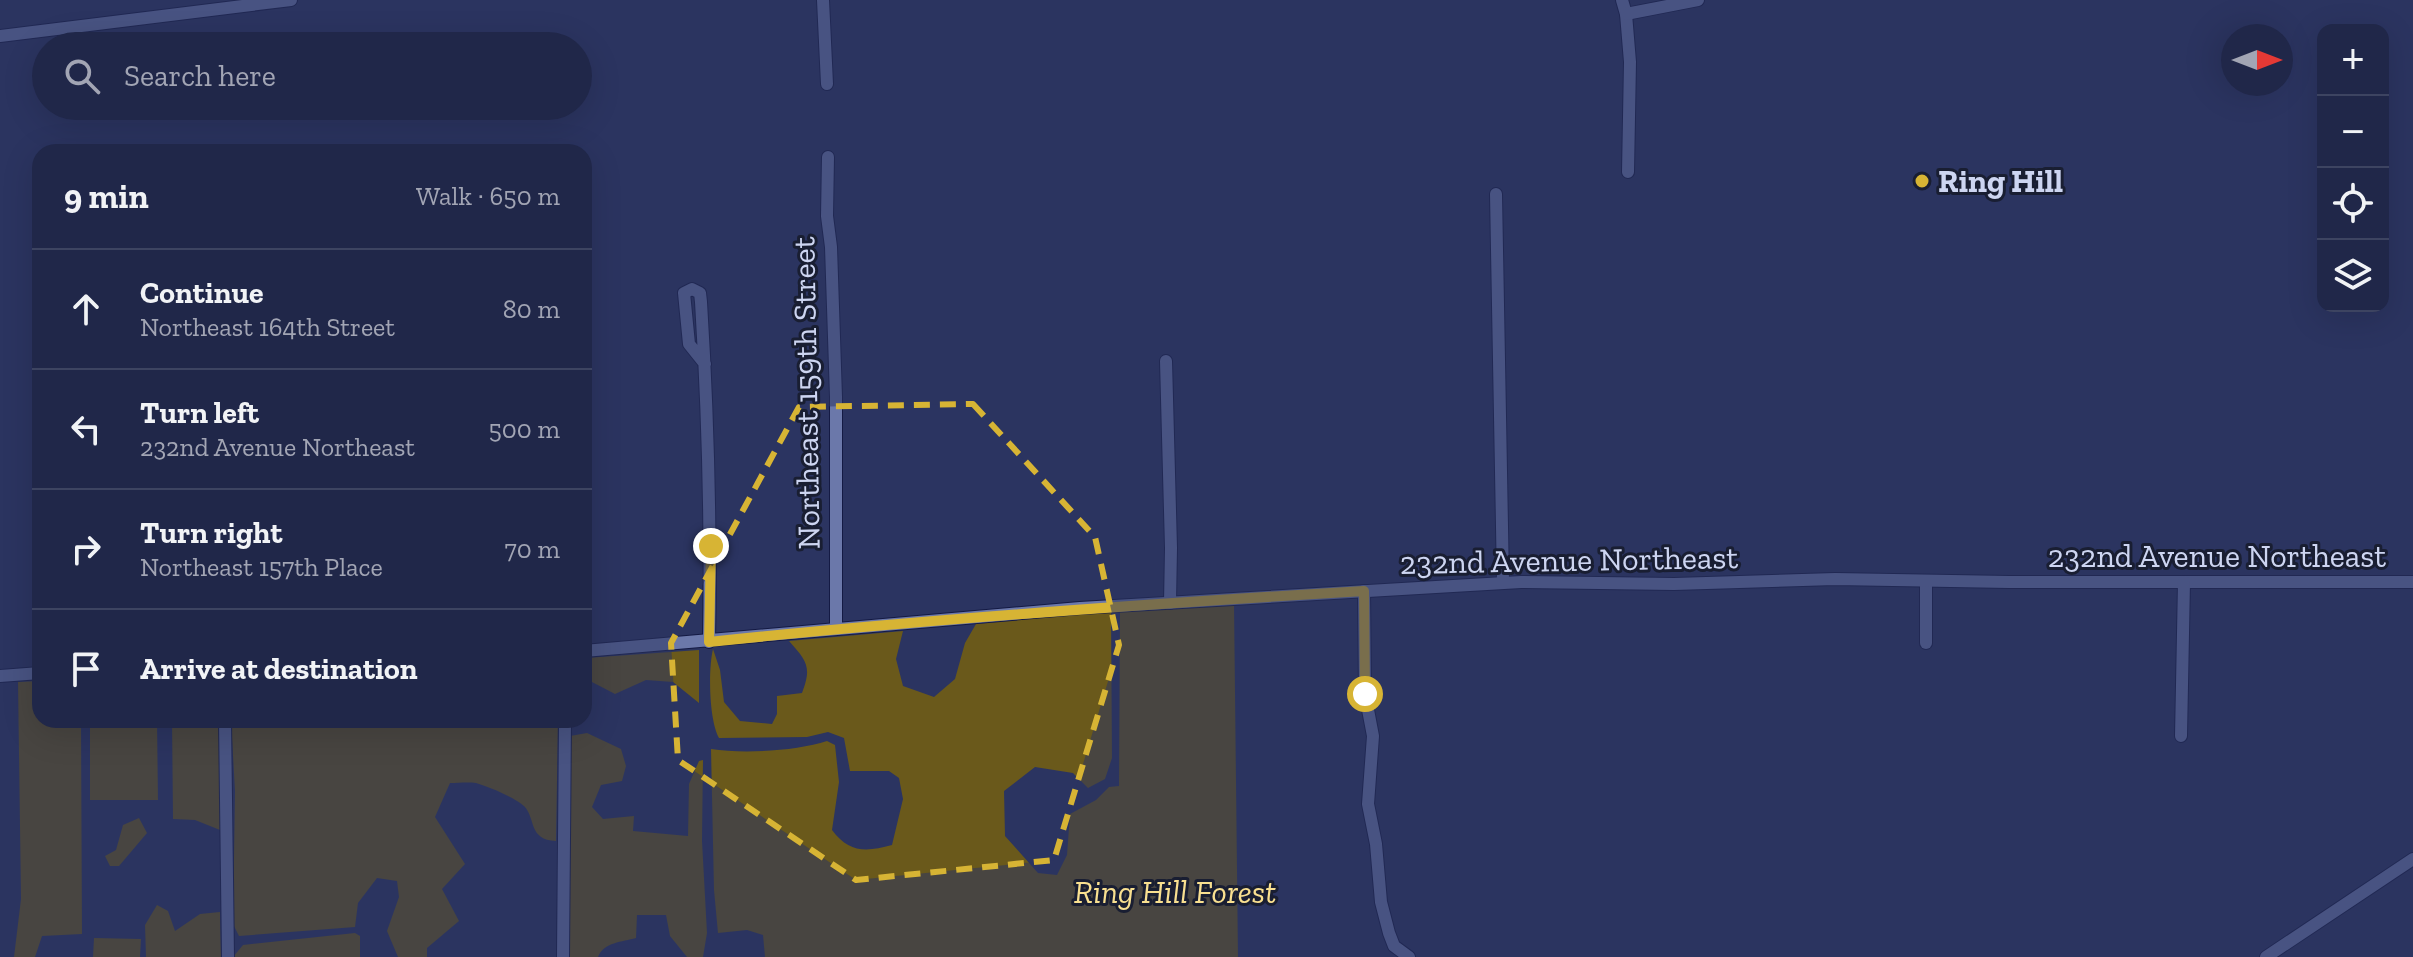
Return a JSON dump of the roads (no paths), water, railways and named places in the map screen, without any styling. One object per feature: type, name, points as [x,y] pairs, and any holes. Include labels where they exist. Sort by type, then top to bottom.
[{"type":"street","points":[[32,32],[291,0]]},
{"type":"street","points":[[823,0],[827,84]]},
{"type":"street","points":[[1622,0],[1630,62],[1628,172]]},
{"type":"street","points":[[1626,14],[1698,0]]},
{"type":"street","points":[[0,36],[32,32]]},
{"type":"street","name":"Northeast 159th Street","points":[[828,157],[827,216],[831,247],[836,397],[836,628]]},
{"type":"street","points":[[1496,194],[1503,582]]},
{"type":"street","points":[[705,364],[689,344],[684,293],[692,289],[700,293],[705,364],[711,546],[709,642]]},
{"type":"street","points":[[1166,361],[1170,603]]},
{"type":"street","name":"232nd Avenue Northeast","points":[[592,650],[836,628],[1207,600],[1503,582],[1674,584],[1835,579],[2413,582]]},
{"type":"street","points":[[1926,581],[1926,643]]},
{"type":"street","points":[[2181,736],[2184,582]]},
{"type":"street","points":[[1364,591],[1365,694],[1373,736],[1368,804],[1376,844],[1381,902],[1389,933],[1394,946],[1409,957]]},
{"type":"street","points":[[1207,600],[1208,615]]},
{"type":"street","points":[[0,676],[32,674]]},
{"type":"street","points":[[225,728],[228,957]]},
{"type":"street","points":[[563,957],[565,728]]},
{"type":"street","points":[[2266,957],[2413,859]]},
{"type":"place","name":"Ring Hill","points":[[1922,181]]},
{"type":"park label","name":"Ring Hill Forest","points":[[1175,892]]}]
